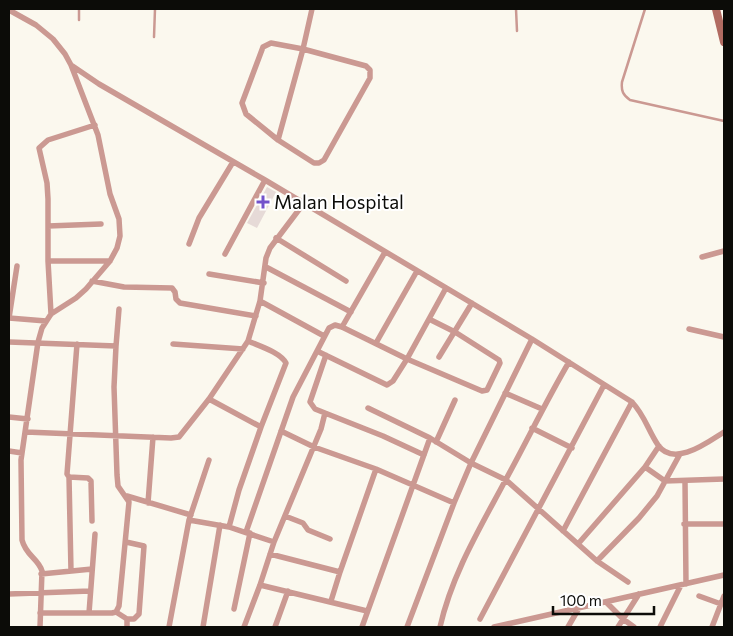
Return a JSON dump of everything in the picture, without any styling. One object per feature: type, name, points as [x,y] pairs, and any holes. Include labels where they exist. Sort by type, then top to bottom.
[{"type":"main road","points":[[716,9],[724,42]]},
{"type":"street","points":[[278,140],[312,9]]},
{"type":"street","points":[[9,10],[36,25],[53,39],[65,54],[95,125],[103,153],[110,194],[119,219],[120,236],[117,248],[110,261],[76,298],[51,314],[46,321],[38,342],[22,453],[21,490],[22,540],[28,555],[40,566],[40,627]]},
{"type":"street","points":[[271,43],[303,49],[366,66],[370,70],[370,78],[324,160],[314,163],[278,140],[246,114],[242,108],[243,98],[263,47],[271,43]]},
{"type":"street","points":[[70,65],[99,84],[417,270],[632,402],[644,417],[659,446],[671,453],[680,454],[695,450],[724,432]]},
{"type":"street","points":[[51,314],[47,183],[39,148],[48,140],[95,125]]},
{"type":"street","points":[[189,244],[199,218],[233,162]]},
{"type":"street","points":[[225,254],[265,180]]},
{"type":"street","points":[[26,432],[179,437],[209,398],[248,340],[260,301],[266,258],[270,248],[304,203]]},
{"type":"street","points":[[48,226],[101,224]]},
{"type":"street","points":[[276,238],[346,280]]},
{"type":"street","points":[[702,257],[724,251]]},
{"type":"street","points":[[342,327],[386,252]]},
{"type":"street","points":[[48,261],[110,261]]},
{"type":"street","points":[[17,266],[9,318],[46,321]]},
{"type":"street","points":[[266,267],[350,312]]},
{"type":"street","points":[[376,343],[417,270]]},
{"type":"street","points":[[210,274],[264,283]]},
{"type":"street","points":[[92,281],[124,287],[172,288],[176,299],[180,303],[256,316]]},
{"type":"street","points":[[317,351],[387,385],[393,381],[407,359],[446,288]]},
{"type":"street","points":[[260,301],[324,336]]},
{"type":"street","points":[[439,357],[472,303]]},
{"type":"street","points":[[116,612],[120,606],[130,507],[127,496],[118,486],[114,435],[114,387],[119,309]]},
{"type":"street","points":[[234,608],[248,533],[292,397],[331,326],[342,327],[407,359],[482,391],[487,390],[500,360],[455,332],[429,319]]},
{"type":"street","points":[[689,329],[724,337]]},
{"type":"street","points":[[406,627],[471,464],[532,339]]},
{"type":"street","points":[[229,527],[239,490],[286,363],[276,354],[248,340]]},
{"type":"street","points":[[9,342],[116,346]]},
{"type":"street","points":[[71,571],[69,477],[67,474],[76,344]]},
{"type":"street","points":[[173,344],[243,349]]},
{"type":"street","points":[[326,355],[310,402],[315,409],[424,454]]},
{"type":"street","points":[[440,627],[456,578],[473,540],[569,362]]},
{"type":"street","points":[[480,619],[604,385]]},
{"type":"street","points":[[505,393],[542,409]]},
{"type":"street","points":[[209,398],[261,427]]},
{"type":"street","points":[[362,627],[424,454],[455,400]]},
{"type":"street","points":[[563,531],[632,402]]},
{"type":"street","points":[[368,408],[433,440],[471,464],[506,480],[597,561],[628,582]]},
{"type":"street","points":[[244,627],[274,542],[314,447],[325,413]]},
{"type":"street","points":[[9,417],[28,419]]},
{"type":"street","points":[[532,428],[572,448]]},
{"type":"street","points":[[281,431],[314,447],[414,484],[454,503]]},
{"type":"street","points":[[148,502],[153,437]]},
{"type":"street","points":[[578,544],[645,467],[659,446]]},
{"type":"street","points":[[9,451],[22,453]]},
{"type":"street","points":[[597,561],[639,518],[657,496],[680,454]]},
{"type":"street","points":[[169,627],[190,518],[208,460]]},
{"type":"street","points":[[645,467],[665,481],[724,478]]},
{"type":"street","points":[[331,601],[376,469]]},
{"type":"street","points":[[69,477],[88,478],[91,481],[92,521]]},
{"type":"street","points":[[660,627],[683,584],[685,481]]},
{"type":"street","points":[[127,496],[190,518],[229,527],[274,542]]},
{"type":"street","points":[[285,516],[303,523],[308,530],[330,540]]},
{"type":"street","points":[[684,524],[724,524]]},
{"type":"street","points":[[203,627],[220,525]]},
{"type":"street","points":[[89,613],[95,534]]},
{"type":"street","points":[[40,613],[116,612],[126,619],[134,619],[139,614],[144,546],[126,542]]},
{"type":"street","points":[[270,554],[340,572]]},
{"type":"street","points":[[41,574],[92,569]]},
{"type":"street","points":[[494,627],[724,575]]},
{"type":"street","points":[[260,585],[367,611]]},
{"type":"street","points":[[9,594],[90,591]]},
{"type":"street","points":[[275,627],[288,591]]},
{"type":"street","points":[[618,627],[639,594]]},
{"type":"street","points":[[699,596],[721,604]]},
{"type":"street","points":[[712,627],[724,596]]},
{"type":"street","points":[[606,602],[634,627]]},
{"type":"street","points":[[568,627],[579,608]]},
{"type":"street","points":[[126,619],[127,627]]},
{"type":"lane","points":[[79,9],[79,20]]},
{"type":"lane","points":[[154,37],[155,9]]},
{"type":"lane","points":[[516,9],[518,31]]},
{"type":"lane","points":[[645,9],[622,82],[621,89],[624,96],[630,100],[724,121]]},
{"type":"building","points":[[267,187],[276,192],[257,228],[247,223]]},
{"type":"place","name":"Malan Hospital","points":[[263,202]]}]
